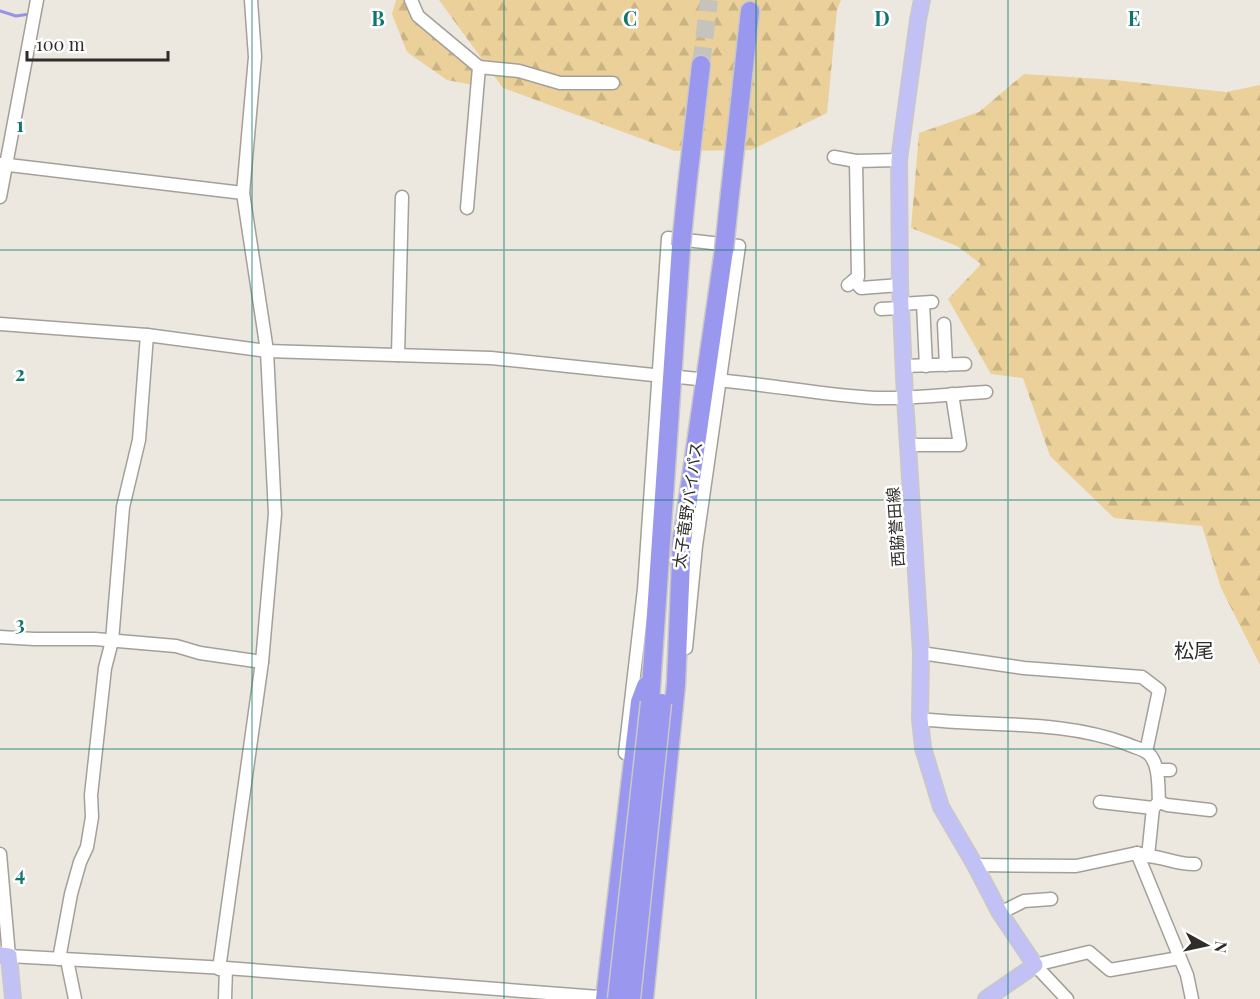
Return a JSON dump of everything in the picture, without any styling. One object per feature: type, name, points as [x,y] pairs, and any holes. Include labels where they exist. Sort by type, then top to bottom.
[{"type":"highway","name":"太子竜野バイパス","points":[[605,998],[656,703],[682,536],[724,250],[750,11]]},
{"type":"highway","name":"太子竜野バイパス","points":[[632,999],[656,703],[650,676],[658,602],[681,246],[701,65]]},
{"type":"highway","points":[[605,998],[621,862],[656,703]]},
{"type":"highway","points":[[644,999],[657,865],[656,703]]},
{"type":"main road","name":"西脇誉田線","points":[[922,0],[899,160],[900,285],[921,653],[920,719],[923,748],[941,807],[1000,913],[1035,964]]},
{"type":"main road","points":[[5,956],[13,999]]},
{"type":"main road","points":[[986,999],[1035,964]]},
{"type":"street","points":[[0,196],[3,164],[37,0]]},
{"type":"street","points":[[225,999],[223,969],[262,662],[274,514],[267,351],[243,193],[255,57],[251,0]]},
{"type":"street","points":[[411,0],[418,16],[479,67],[519,71],[560,83],[613,83]]},
{"type":"street","points":[[467,208],[479,67]]},
{"type":"street","points":[[834,157],[856,161],[899,160]]},
{"type":"street","points":[[856,161],[858,277],[851,283],[861,288],[900,285]]},
{"type":"street","points":[[3,164],[243,193]]},
{"type":"street","points":[[398,355],[402,197]]},
{"type":"street","points":[[605,998],[644,589],[668,238],[739,246],[717,380],[695,558],[651,999]]},
{"type":"street","points":[[881,309],[928,303],[926,366]]},
{"type":"street","points":[[0,324],[147,335],[267,351],[490,358],[660,376]]},
{"type":"street","points":[[944,324],[946,365]]},
{"type":"street","points":[[75,999],[63,960],[71,894],[87,847],[92,817],[91,795],[100,730],[105,668],[112,641],[123,507],[139,441],[147,335]]},
{"type":"street","points":[[904,366],[965,364]]},
{"type":"street","points":[[679,377],[698,379]]},
{"type":"street","points":[[717,380],[874,398],[986,392]]},
{"type":"street","points":[[908,445],[960,445],[952,393]]},
{"type":"street","points":[[0,637],[95,639],[176,646],[200,653],[262,662]]},
{"type":"street","points":[[921,653],[1024,668],[1142,677],[1159,690],[1146,752]]},
{"type":"street","points":[[920,719],[1034,725],[1081,732],[1118,741],[1146,752],[1163,770],[1143,854],[1187,975],[1192,999]]},
{"type":"street","points":[[1100,802],[1167,805],[1210,810]]},
{"type":"street","points":[[975,865],[1076,866],[1143,854],[1188,865],[1195,864]]},
{"type":"street","points":[[0,855],[5,956],[223,969],[632,999]]},
{"type":"street","points":[[1000,913],[1024,901],[1051,899]]},
{"type":"street","points":[[1067,999],[1035,964],[1089,952],[1110,970],[1179,958]]},
{"type":"green space","points":[[396,0],[408,0],[423,29],[477,68],[473,85],[447,80],[407,52],[392,14]]},
{"type":"green space","points":[[439,0],[841,0],[837,10],[827,113],[751,150],[675,151],[503,88]]},
{"type":"green space","points":[[1024,74],[1115,80],[1226,92],[1260,85],[1260,665],[1221,588],[1202,526],[1114,518],[1050,456],[1023,378],[991,374],[948,299],[981,264],[957,246],[911,228],[919,133],[979,112]]},
{"type":"waterway","points":[[0,11],[16,16],[30,14]]},
{"type":"tunnel","points":[[701,65],[709,0]]},
{"type":"district","name":"松尾","points":[[1194,649]]}]
